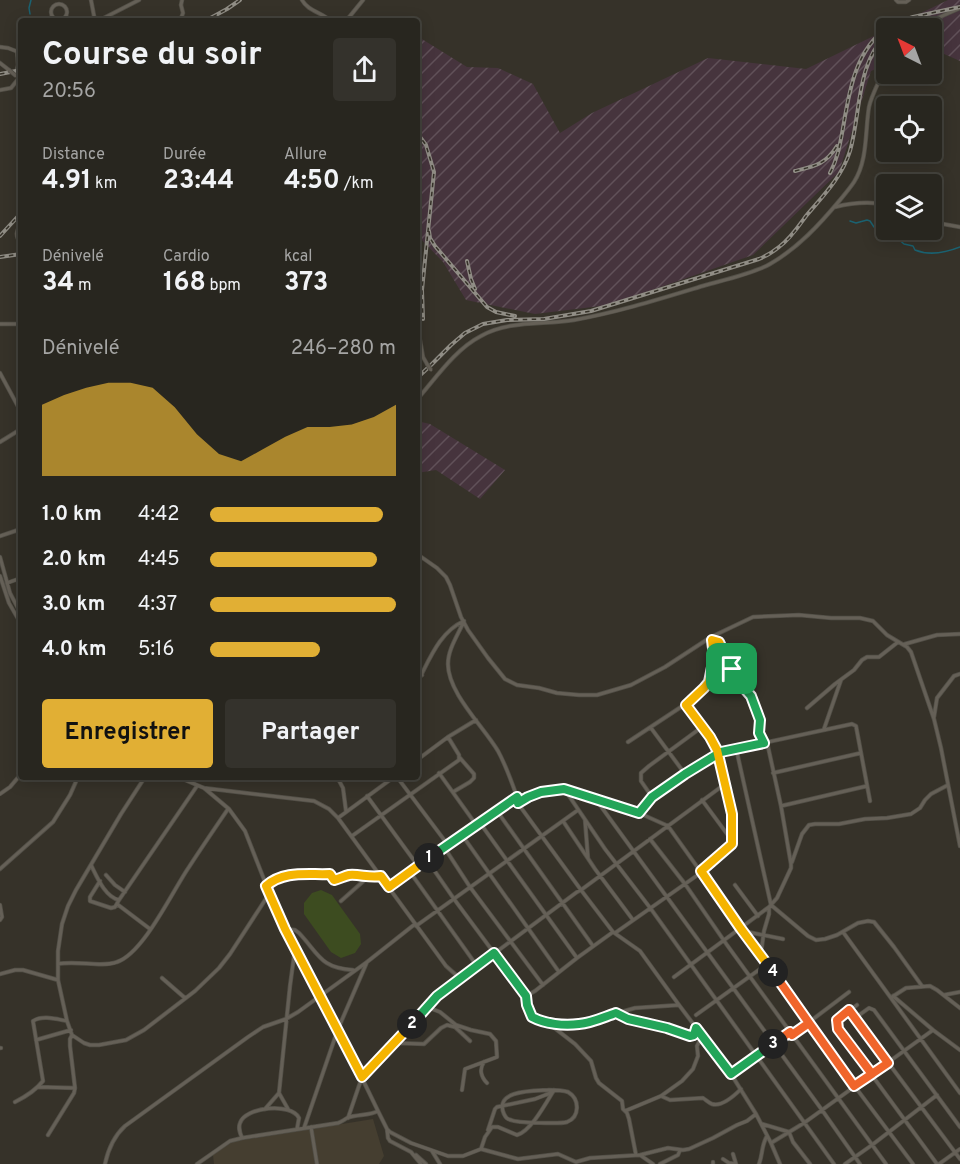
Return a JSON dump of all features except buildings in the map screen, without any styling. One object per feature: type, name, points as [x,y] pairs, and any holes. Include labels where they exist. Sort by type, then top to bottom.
[{"type":"street","points":[[91,0],[95,18]]},
{"type":"street","points":[[102,18],[139,0]]},
{"type":"street","points":[[181,18],[182,0]]},
{"type":"street","points":[[302,0],[309,8],[328,18]]},
{"type":"street","points":[[348,18],[363,0]]},
{"type":"street","points":[[896,0],[898,2],[909,0]]},
{"type":"street","points":[[56,18],[52,16],[51,11],[55,5],[59,4],[65,8],[64,18]]},
{"type":"street","points":[[938,18],[960,8]]},
{"type":"street","points":[[0,47],[18,52]]},
{"type":"street","points":[[0,63],[18,77]]},
{"type":"street","points":[[0,90],[11,88],[18,79]]},
{"type":"street","points":[[420,396],[468,345],[494,330],[598,315],[768,265],[805,239],[854,182],[864,154],[870,104],[878,84]]},
{"type":"street","points":[[834,208],[845,204],[876,204]]},
{"type":"street","points":[[942,224],[960,227]]},
{"type":"street","points":[[0,324],[18,324]]},
{"type":"street","points":[[420,340],[423,357],[437,376]]},
{"type":"street","points":[[0,373],[18,406]]},
{"type":"street","points":[[0,442],[18,431]]},
{"type":"street","points":[[0,536],[18,530]]},
{"type":"street","points":[[420,556],[437,568],[446,578],[475,641],[505,679],[518,685],[567,695],[597,695],[613,692],[640,681],[711,638],[753,616],[799,615],[860,618],[873,621],[891,638],[907,646],[911,652],[934,718],[960,846]]},
{"type":"street","points":[[0,558],[9,603],[18,619]]},
{"type":"street","points":[[0,576],[18,608]]},
{"type":"street","points":[[5,584],[18,579]]},
{"type":"street","points":[[420,678],[441,639],[453,627],[464,621]]},
{"type":"street","points":[[464,621],[449,653],[449,674],[453,688],[501,756],[518,803],[614,932],[640,951],[731,1074],[762,1124],[780,1164]]},
{"type":"street","points":[[905,644],[937,634],[960,633]]},
{"type":"street","points":[[628,742],[686,705],[709,682],[714,657],[711,638]]},
{"type":"street","points":[[711,638],[719,642],[738,681],[751,696],[760,720],[759,733],[766,742],[781,806],[791,864]]},
{"type":"street","points":[[807,708],[854,670],[865,658],[879,657],[899,641]]},
{"type":"street","points":[[934,718],[937,698],[954,676],[960,674]]},
{"type":"street","points":[[824,729],[842,679]]},
{"type":"street","points":[[526,996],[702,872],[733,842],[732,814],[715,745],[686,705]]},
{"type":"street","points":[[420,758],[476,720]]},
{"type":"street","points":[[639,813],[652,797],[724,751],[824,729],[854,725],[870,801]]},
{"type":"street","points":[[652,797],[641,781],[642,773],[702,727]]},
{"type":"street","points":[[651,728],[685,774]]},
{"type":"street","points":[[448,737],[460,758],[474,774],[470,782],[453,792]]},
{"type":"street","points":[[736,748],[770,906],[760,955]]},
{"type":"street","points":[[773,773],[861,753]]},
{"type":"street","points":[[352,836],[460,758]]},
{"type":"street","points":[[439,773],[507,860],[577,958]]},
{"type":"street","points":[[0,794],[18,778]]},
{"type":"street","points":[[0,869],[53,822],[77,780]]},
{"type":"street","points":[[48,1135],[75,1088],[69,1046],[72,1035],[58,980],[59,940],[65,913],[76,890],[143,780]]},
{"type":"street","points":[[184,780],[204,788],[314,801],[329,809],[352,836],[446,966],[454,974],[462,977]]},
{"type":"street","points":[[339,780],[343,788],[346,812]]},
{"type":"street","points":[[338,818],[391,780]]},
{"type":"street","points":[[398,780],[446,846],[470,887],[543,984]]},
{"type":"street","points":[[348,1118],[362,1077],[437,996],[725,784]]},
{"type":"street","points":[[674,978],[724,940],[742,930],[770,906],[781,889],[802,834],[809,825],[839,824],[911,814],[920,808],[931,794],[948,785]]},
{"type":"street","points":[[100,881],[90,901],[111,908],[115,907],[197,786]]},
{"type":"street","points":[[781,806],[867,786]]},
{"type":"street","points":[[204,788],[228,809],[245,831],[285,929],[362,1077],[387,1129],[388,1138],[419,1157],[423,1164]]},
{"type":"street","points":[[518,803],[541,792],[564,789],[639,813],[668,826],[854,1086],[913,1164]]},
{"type":"street","points":[[564,789],[834,1164]]},
{"type":"street","points":[[367,796],[418,866]]},
{"type":"street","points":[[389,887],[517,797]]},
{"type":"street","points":[[596,799],[860,1164]]},
{"type":"street","points":[[702,800],[732,839]]},
{"type":"street","points":[[58,964],[117,962],[131,952],[150,929],[228,809]]},
{"type":"street","points":[[105,1164],[112,1143],[125,1126],[263,1027],[298,1012],[578,809]]},
{"type":"street","points":[[497,811],[594,946]]},
{"type":"street","points":[[584,818],[588,860]]},
{"type":"street","points":[[563,821],[588,860],[633,920]]},
{"type":"street","points":[[462,835],[559,972]]},
{"type":"street","points":[[650,839],[685,884],[886,1164]]},
{"type":"street","points":[[427,860],[526,996],[532,1017],[548,1023],[567,1036],[587,1055],[599,1083],[623,1103],[638,1155],[653,1164]]},
{"type":"street","points":[[91,865],[114,899],[150,929]]},
{"type":"street","points":[[410,873],[477,966]]},
{"type":"street","points":[[266,886],[275,880],[293,874],[330,874],[334,880],[348,875],[381,876]]},
{"type":"street","points":[[106,875],[125,892]]},
{"type":"street","points":[[342,901],[368,877]]},
{"type":"street","points":[[735,885],[758,916]]},
{"type":"street","points":[[72,1035],[90,1045],[126,1040],[144,1030],[208,979],[225,961],[269,894]]},
{"type":"street","points":[[0,905],[2,917],[0,921]]},
{"type":"street","points":[[770,906],[812,938],[825,939],[858,923],[874,922],[922,986]]},
{"type":"street","points":[[285,929],[299,933],[328,965],[355,971]]},
{"type":"street","points":[[742,930],[783,939]]},
{"type":"street","points":[[843,932],[960,1093]]},
{"type":"street","points":[[288,1109],[279,1093],[295,949]]},
{"type":"street","points":[[304,1128],[338,1029],[367,962]]},
{"type":"street","points":[[696,1015],[767,964]]},
{"type":"street","points":[[0,974],[23,970],[58,980]]},
{"type":"street","points":[[162,978],[185,998]]},
{"type":"street","points":[[892,998],[906,988],[933,987],[960,1008]]},
{"type":"street","points":[[731,1074],[774,1043],[809,1023],[849,992]]},
{"type":"street","points":[[944,995],[960,992]]},
{"type":"street","points":[[892,998],[960,1050]]},
{"type":"street","points":[[548,1023],[579,1024],[635,1008],[679,1005]]},
{"type":"street","points":[[856,1005],[837,1020],[838,1029],[938,1164],[960,1149]]},
{"type":"street","points":[[427,1007],[440,1012],[456,1025],[489,1033],[496,1041],[498,1056],[496,1058],[464,1069],[462,1090]]},
{"type":"street","points":[[855,1018],[869,1008],[874,1010],[960,1127]]},
{"type":"street","points":[[849,1010],[960,1159]]},
{"type":"street","points":[[616,1013],[628,1019],[690,1036],[694,1035],[696,1028]]},
{"type":"street","points":[[15,1102],[25,1098],[43,1081],[33,1021],[46,1018],[67,1021]]},
{"type":"street","points":[[394,1043],[424,1044],[447,1025],[455,1027],[470,1041]]},
{"type":"street","points":[[36,1040],[71,1030]]},
{"type":"street","points":[[771,1143],[804,1123],[933,1030]]},
{"type":"street","points":[[626,1111],[661,1096],[682,1081],[693,1069],[698,1056],[697,1046],[702,1035]]},
{"type":"street","points":[[484,1062],[481,1072],[487,1083]]},
{"type":"street","points":[[38,1086],[75,1088]]},
{"type":"street","points":[[661,1096],[670,1100],[703,1098],[711,1104],[716,1104],[725,1101],[741,1089]]},
{"type":"street","points":[[481,1149],[495,1109],[539,1098],[554,1090]]},
{"type":"street","points":[[487,1133],[495,1126],[519,1135],[526,1131],[554,1090]]},
{"type":"street","points":[[554,1090],[567,1092],[573,1096],[578,1107],[575,1116],[570,1120],[562,1123],[519,1122],[508,1119],[505,1115],[503,1107],[507,1099],[517,1092],[554,1090]]},
{"type":"street","points":[[265,1109],[279,1093]]},
{"type":"street","points":[[845,1164],[938,1095]]},
{"type":"street","points":[[242,1138],[239,1126],[243,1119],[265,1109],[288,1109],[297,1113],[300,1118],[297,1129]]},
{"type":"street","points":[[197,1164],[230,1141],[338,1123],[348,1118],[374,1114],[378,1111]]},
{"type":"street","points":[[387,1129],[398,1137],[453,1157],[467,1155],[481,1149],[518,1159],[558,1154],[576,1162],[590,1158],[638,1155],[668,1148],[689,1149],[747,1121],[756,1114]]},
{"type":"street","points":[[762,1124],[789,1132]]},
{"type":"street","points":[[311,1127],[317,1164]]},
{"type":"street","points":[[789,1132],[793,1142],[810,1164]]},
{"type":"street","points":[[759,1164],[767,1136]]},
{"type":"street","points":[[660,1164],[678,1155],[680,1150]]},
{"type":"street","points":[[432,1151],[440,1164]]},
{"type":"street","points":[[723,1159],[736,1164],[734,1154]]},
{"type":"shaded area","points":[[948,0],[960,0],[960,61],[942,53],[942,18],[911,18]]},
{"type":"shaded area","points":[[876,35],[876,69],[871,71],[839,172],[753,255],[609,305],[535,314],[466,300],[443,262],[420,238],[420,38],[467,67],[498,68],[533,84],[560,133],[592,113],[708,58],[806,69]]},
{"type":"shaded area","points":[[420,422],[430,424],[505,470],[480,499],[436,470],[420,473]]},
{"type":"shaded area","points":[[373,1119],[384,1156],[379,1164],[214,1164],[213,1155],[230,1142]]},
{"type":"green space","points":[[321,890],[332,895],[360,934],[361,944],[355,953],[341,958],[331,952],[304,914],[304,903],[312,893]]},
{"type":"waterway","points":[[30,14],[31,0]]},
{"type":"waterway","points":[[850,221],[856,223],[870,221],[874,227],[895,236],[904,244],[913,246],[915,250],[921,252],[938,253],[960,247]]},
{"type":"railway","points":[[210,18],[240,0]]},
{"type":"railway","points":[[911,18],[960,7]]},
{"type":"railway","points":[[830,173],[838,151],[855,73],[867,48],[887,28],[913,17]]},
{"type":"railway","points":[[420,375],[465,333],[483,324],[507,320],[544,319],[591,311],[759,259],[777,249],[794,233],[831,186],[847,160],[864,75],[876,47]]},
{"type":"railway","points":[[0,74],[18,71]]},
{"type":"railway","points":[[420,137],[426,145],[434,172],[422,290],[423,319]]},
{"type":"railway","points":[[795,171],[819,163],[829,157],[837,146]]},
{"type":"railway","points":[[0,236],[18,216]]},
{"type":"railway","points":[[429,231],[435,246],[487,307],[496,312],[515,316]]},
{"type":"railway","points":[[0,257],[18,254]]},
{"type":"railway","points":[[467,261],[475,289]]},
{"type":"route","points":[[732,669],[719,642],[712,640],[714,662],[709,682],[686,705],[715,745],[718,754],[732,814],[732,844],[701,871],[854,1086],[872,1074],[888,1063],[849,1010],[837,1020],[838,1029],[872,1074],[854,1086],[838,1064],[809,1023],[792,1035],[790,1032],[731,1074],[696,1028],[694,1035],[690,1036],[628,1019],[616,1013],[579,1024],[548,1023],[532,1017],[526,996],[494,953],[437,996],[362,1077],[319,997],[266,886],[290,874],[330,874],[334,880],[348,875],[381,876],[389,887],[517,797],[518,803],[528,797],[551,790],[564,789],[639,813],[652,797],[685,774],[718,754],[721,752],[764,743],[759,733],[760,720],[751,696],[738,681],[732,669]]}]
